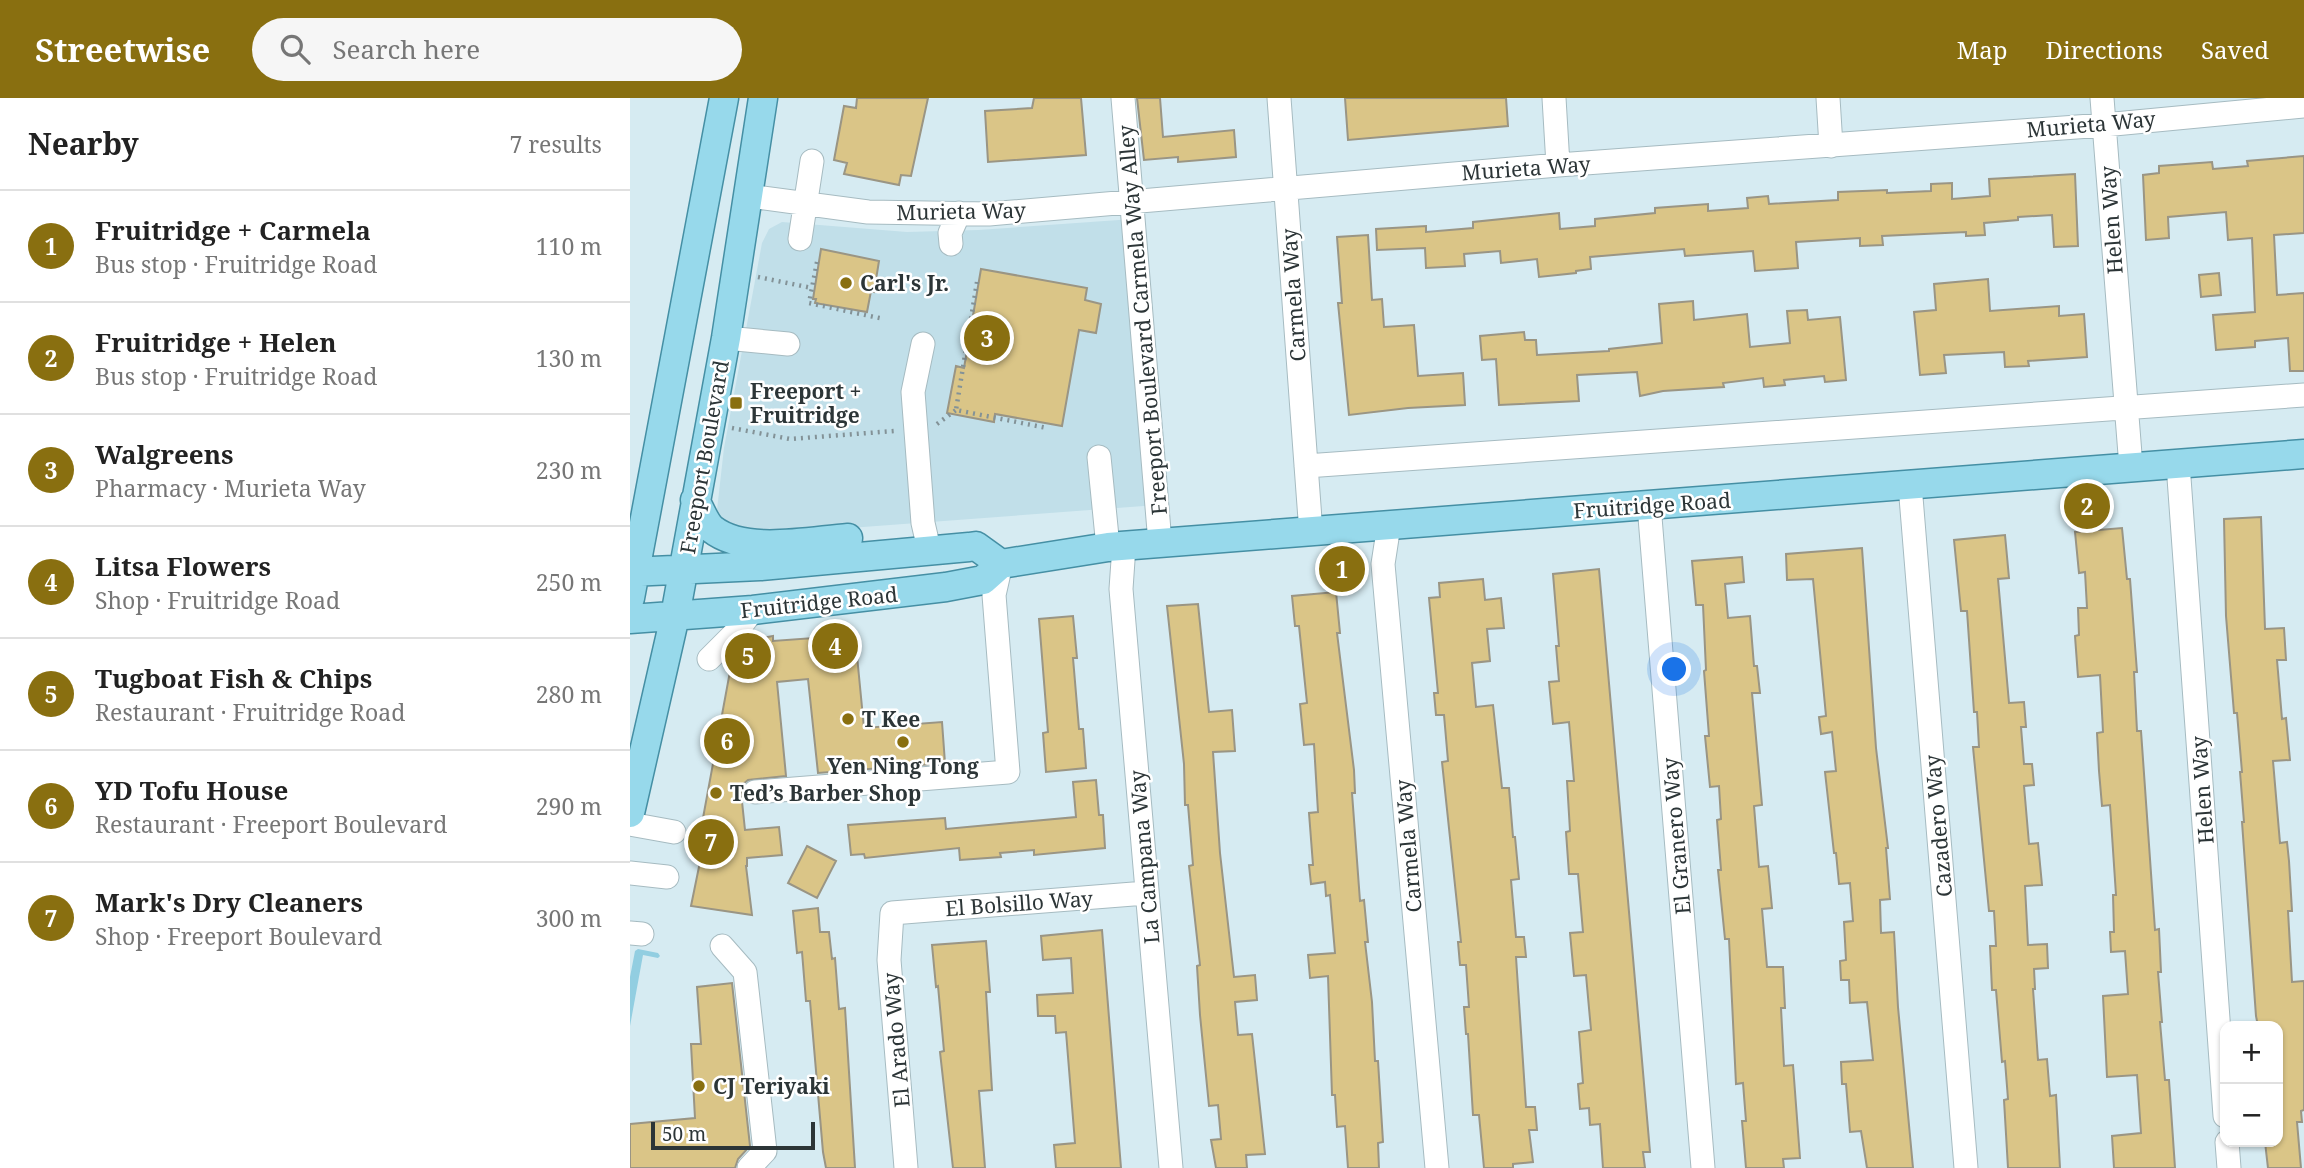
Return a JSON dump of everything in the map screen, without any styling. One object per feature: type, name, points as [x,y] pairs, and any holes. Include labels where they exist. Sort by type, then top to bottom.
[{"type":"main road","points":[[632,581],[724,98]]},
{"type":"main road","name":"Freeport Boulevard","points":[[630,813],[675,616],[726,338],[763,98]]},
{"type":"main road","name":"Fruitridge Road","points":[[630,619],[892,600],[946,592],[983,580],[1000,564],[1116,546],[2304,454]]},
{"type":"main road","points":[[695,500],[710,528],[729,538],[758,545],[872,536],[929,549]]},
{"type":"main road","name":"Fruitridge Road","points":[[632,581],[683,570],[760,566],[976,546],[1000,564]]},
{"type":"street","name":"Freeport Boulevard Carmela Way Alley","points":[[1123,98],[1160,543]]},
{"type":"street","name":"Carmela Way","points":[[1279,98],[1311,533]]},
{"type":"street","points":[[1554,98],[1558,165]]},
{"type":"street","points":[[1828,98],[1831,146]]},
{"type":"street","name":"Helen Way","points":[[2102,98],[2131,467]]},
{"type":"street","name":"Murieta Way","points":[[749,196],[867,212],[989,214],[1558,165],[2104,125],[2304,106]]},
{"type":"street","points":[[800,239],[812,161]]},
{"type":"street","points":[[951,244],[950,233],[959,213]]},
{"type":"street","points":[[726,338],[788,344]]},
{"type":"street","points":[[923,344],[913,392],[923,523],[929,549]]},
{"type":"street","points":[[1306,466],[2304,395]]},
{"type":"street","name":"La Campana Way","points":[[1099,457],[1121,585],[1171,1168]]},
{"type":"street","name":"Helen Way","points":[[2178,464],[2223,1084]]},
{"type":"street","name":"Cazadero Way","points":[[1910,485],[1966,1168]]},
{"type":"street","name":"El Granero Way","points":[[1649,505],[1703,1168]]},
{"type":"street","name":"Carmela Way","points":[[1389,525],[1383,564],[1437,1168]]},
{"type":"street","points":[[755,792],[1008,772],[994,595],[1000,564]]},
{"type":"street","points":[[709,659],[737,631],[753,610]]},
{"type":"street","points":[[630,824],[674,832]]},
{"type":"street","points":[[630,873],[667,877]]},
{"type":"street","name":"El Bolsillo Way","points":[[892,913],[1146,893]]},
{"type":"street","name":"El Arado Way","points":[[892,913],[889,960],[906,1168]]},
{"type":"street","points":[[722,946],[745,972],[765,1151],[749,1168]]},
{"type":"street","points":[[2227,1147],[2229,1168]]},
{"type":"path","points":[[817,262],[809,303],[884,319]]},
{"type":"path","points":[[756,276],[812,288]]},
{"type":"path","points":[[728,428],[790,439],[933,428],[956,410],[977,282]]},
{"type":"path","points":[[956,410],[1047,428]]},
{"type":"shaded area","points":[[1133,219],[1157,505],[756,535],[743,534],[719,517],[717,510],[724,448],[762,243],[769,229],[782,222],[907,232]]},
{"type":"shaded area","points":[[638,949],[658,953],[660,956],[658,958],[643,955],[630,1026],[630,977],[635,951]]},
{"type":"building","points":[[857,98],[928,98],[911,176],[901,175],[899,185],[844,174],[847,163],[834,160],[844,106],[856,108]]},
{"type":"building","points":[[1034,98],[1081,98],[1086,155],[988,162],[985,111],[1032,108]]},
{"type":"building","points":[[1137,98],[1160,98],[1163,137],[1234,130],[1236,157],[1178,162],[1178,157],[1144,160]]},
{"type":"building","points":[[1345,98],[1506,98],[1508,126],[1348,140]]},
{"type":"building","points":[[2304,156],[2304,233],[2274,235],[2277,295],[2304,293],[2304,371],[2290,371],[2288,338],[2255,341],[2255,347],[2216,350],[2213,315],[2255,312],[2252,238],[2228,240],[2226,212],[2168,217],[2169,238],[2146,240],[2143,175],[2159,173],[2159,166],[2212,162],[2213,169],[2248,166],[2247,161]]},
{"type":"building","points":[[2075,174],[2078,246],[2054,247],[2052,215],[1984,223],[1985,235],[1966,236],[1966,232],[1882,236],[1883,245],[1860,246],[1860,238],[1796,242],[1798,268],[1755,271],[1753,251],[1685,256],[1684,249],[1590,257],[1591,269],[1539,277],[1537,259],[1501,263],[1500,251],[1464,254],[1465,266],[1426,268],[1425,248],[1377,250],[1376,229],[1426,226],[1426,232],[1473,228],[1473,222],[1559,213],[1560,229],[1595,226],[1595,219],[1655,213],[1655,208],[1708,204],[1708,211],[1748,208],[1747,198],[1768,196],[1769,204],[1838,200],[1838,192],[1931,191],[1931,184],[1952,183],[1952,199],[1990,196],[1989,179]]},
{"type":"building","points":[[1368,235],[1372,300],[1382,299],[1384,327],[1414,325],[1418,376],[1463,373],[1465,405],[1349,415],[1338,303],[1342,303],[1337,237]]},
{"type":"building","name":"Carl's Jr.","points":[[821,249],[879,261],[874,292],[871,291],[867,312],[815,303],[816,299],[813,299]]},
{"type":"building","points":[[981,269],[1087,288],[1085,300],[1101,304],[1096,333],[1079,330],[1062,426],[995,414],[994,422],[947,413],[956,366],[964,368]]},
{"type":"building","points":[[2219,273],[2221,295],[2201,297],[2199,275]]},
{"type":"building","points":[[1988,279],[1990,311],[2059,306],[2059,316],[2084,314],[2087,357],[2028,361],[2029,366],[2005,367],[2004,352],[1944,355],[1946,373],[1920,375],[1914,312],[1936,310],[1934,284]]},
{"type":"building","points":[[1693,301],[1694,320],[1747,314],[1750,347],[1790,343],[1787,311],[1807,310],[1808,320],[1840,317],[1846,380],[1825,382],[1824,376],[1784,380],[1785,385],[1764,387],[1763,378],[1723,383],[1724,387],[1663,391],[1640,396],[1637,372],[1577,375],[1579,401],[1499,405],[1496,359],[1482,360],[1480,336],[1524,332],[1525,340],[1536,340],[1537,355],[1609,351],[1662,343],[1659,304]]},
{"type":"building","points":[[2261,517],[2265,629],[2284,628],[2286,660],[2277,660],[2282,719],[2286,718],[2290,760],[2273,761],[2280,843],[2287,842],[2289,861],[2292,911],[2288,911],[2292,982],[2304,981],[2304,1110],[2301,1111],[2302,1122],[2297,1122],[2301,1168],[2268,1168],[2266,1147],[2283,1147],[2283,1021],[2257,1021],[2256,1016],[2242,822],[2242,772],[2226,616],[2224,519]]},
{"type":"building","points":[[2122,528],[2127,579],[2130,579],[2137,672],[2134,672],[2137,731],[2141,731],[2155,930],[2159,929],[2160,1022],[2165,1080],[2169,1080],[2175,1168],[2114,1168],[2112,1136],[2141,1133],[2137,1075],[2107,1077],[2103,996],[2128,994],[2125,951],[2111,952],[2110,932],[2114,932],[2113,895],[2116,895],[2110,805],[2102,806],[2099,771],[2097,733],[2103,732],[2100,675],[2078,677],[2075,636],[2079,635],[2078,608],[2087,608],[2085,572],[2079,573],[2075,532]]},
{"type":"building","points":[[2005,535],[2009,578],[1998,579],[2009,703],[2024,702],[2026,727],[2021,727],[2024,764],[2032,764],[2034,785],[2024,786],[2029,844],[2038,843],[2042,885],[2025,886],[2028,945],[2047,944],[2048,968],[2034,969],[2033,989],[2038,1060],[2047,1059],[2050,1096],[2056,1095],[2060,1168],[2008,1168],[2005,1061],[2002,1062],[1996,990],[1992,990],[1990,946],[1996,946],[1994,911],[1989,911],[1973,747],[1979,747],[1967,611],[1961,611],[1954,540]]},
{"type":"building","points":[[1862,548],[1876,748],[1888,848],[1890,899],[1880,900],[1881,933],[1894,932],[1913,1168],[1867,1168],[1861,1131],[1850,1132],[1846,1084],[1842,1084],[1841,1062],[1873,1060],[1867,1002],[1850,1003],[1849,980],[1841,980],[1840,961],[1846,960],[1844,922],[1853,921],[1850,883],[1839,884],[1834,853],[1825,772],[1836,771],[1832,732],[1821,734],[1819,717],[1826,716],[1813,579],[1787,580],[1786,554]]},
{"type":"building","points":[[1742,557],[1744,582],[1725,584],[1728,618],[1750,616],[1754,666],[1757,666],[1760,693],[1752,693],[1762,805],[1754,806],[1759,867],[1768,866],[1772,908],[1762,909],[1767,967],[1783,967],[1785,1008],[1781,1008],[1784,1066],[1793,1065],[1800,1158],[1783,1159],[1784,1168],[1746,1168],[1742,1121],[1746,1121],[1743,1083],[1736,1084],[1729,939],[1725,939],[1718,870],[1721,870],[1717,820],[1721,819],[1719,786],[1710,787],[1705,736],[1709,736],[1703,605],[1696,605],[1692,561]]},
{"type":"building","points":[[1599,569],[1650,1152],[1643,1152],[1645,1168],[1603,1168],[1600,1124],[1590,1125],[1589,1108],[1580,1109],[1578,1084],[1583,1083],[1579,1032],[1591,1030],[1586,975],[1574,976],[1570,933],[1583,932],[1578,874],[1569,874],[1566,832],[1570,831],[1567,781],[1574,781],[1569,722],[1553,724],[1549,682],[1559,681],[1553,574]]},
{"type":"building","points":[[1483,579],[1485,600],[1501,598],[1504,628],[1487,629],[1490,661],[1472,663],[1476,707],[1493,705],[1502,788],[1509,788],[1519,879],[1511,880],[1516,937],[1524,937],[1526,957],[1516,957],[1526,1107],[1535,1107],[1537,1130],[1529,1130],[1533,1162],[1513,1164],[1513,1168],[1484,1168],[1479,1115],[1473,1115],[1464,1007],[1469,1007],[1466,965],[1460,965],[1458,942],[1461,942],[1442,762],[1448,761],[1444,715],[1436,715],[1434,693],[1438,693],[1429,598],[1440,597],[1439,583]]},
{"type":"building","points":[[1336,592],[1340,633],[1337,633],[1354,770],[1355,793],[1352,793],[1360,901],[1364,900],[1375,1061],[1378,1061],[1383,1142],[1378,1143],[1379,1168],[1348,1168],[1345,1126],[1337,1127],[1335,1095],[1332,1095],[1328,976],[1310,978],[1308,955],[1335,953],[1330,895],[1326,896],[1325,882],[1311,884],[1309,865],[1313,865],[1309,813],[1318,812],[1314,744],[1304,745],[1300,704],[1307,703],[1299,626],[1295,626],[1292,596]]},
{"type":"building","points":[[1198,604],[1209,712],[1232,710],[1235,751],[1213,752],[1220,853],[1234,977],[1255,975],[1257,1000],[1235,1002],[1238,1035],[1252,1034],[1265,1154],[1246,1155],[1247,1168],[1216,1168],[1211,1140],[1221,1139],[1218,1105],[1209,1106],[1200,1015],[1197,966],[1200,965],[1189,866],[1193,865],[1167,606]]},
{"type":"building","points":[[1073,616],[1077,658],[1073,658],[1079,729],[1083,729],[1086,768],[1046,772],[1043,733],[1048,732],[1039,619]]},
{"type":"building","points":[[855,635],[864,728],[942,722],[945,763],[818,773],[808,679],[777,682],[786,776],[748,780],[742,785],[741,792],[745,830],[779,827],[782,855],[747,858],[752,915],[691,906],[701,857],[696,856],[733,655],[756,639],[773,636],[773,641]]},
{"type":"building","points":[[1096,780],[1099,815],[1103,815],[1105,848],[1034,855],[1034,850],[1000,853],[1001,857],[960,860],[959,848],[865,858],[864,854],[851,855],[848,825],[945,818],[946,829],[1076,817],[1073,782]]},
{"type":"building","points":[[807,846],[836,861],[817,898],[788,883]]},
{"type":"building","points":[[818,908],[820,932],[829,932],[832,959],[835,958],[839,1009],[845,1008],[855,1168],[826,1168],[823,1152],[810,1001],[806,1001],[802,952],[797,953],[793,911]]},
{"type":"building","points":[[1102,930],[1121,1168],[1056,1168],[1054,1145],[1075,1143],[1066,1032],[1056,1033],[1055,1016],[1038,1016],[1037,995],[1073,993],[1071,958],[1043,960],[1041,936]]},
{"type":"building","points":[[986,941],[992,1090],[979,1091],[985,1168],[953,1168],[940,1052],[944,1051],[938,986],[936,987],[932,945]]},
{"type":"building","points":[[732,983],[750,1146],[738,1159],[735,1168],[630,1168],[630,1124],[695,1118],[691,1044],[701,1044],[697,987]]},
{"type":"place","name":"Carl's Jr.","points":[[846,283]]},
{"type":"place","name":"Walgreens","points":[[987,338]]},
{"type":"place","name":"Freeport + Fruitridge","points":[[736,403]]},
{"type":"place","name":"Fruitridge + Helen","points":[[2087,506]]},
{"type":"place","name":"Fruitridge + Carmela","points":[[1342,569]]},
{"type":"place","name":"Litsa Flowers","points":[[835,646]]},
{"type":"place","name":"Tugboat Fish & Chips","points":[[748,656]]},
{"type":"place","name":"T Kee","points":[[848,719]]},
{"type":"place","name":"YD Tofu House","points":[[727,741]]},
{"type":"place","name":"Yen Ning Tong","points":[[903,742]]},
{"type":"place","name":"Ted’s Barber Shop","points":[[716,793]]},
{"type":"place","name":"Mark's Dry Cleaners","points":[[711,842]]},
{"type":"place","name":"CJ Teriyaki","points":[[699,1086]]}]
